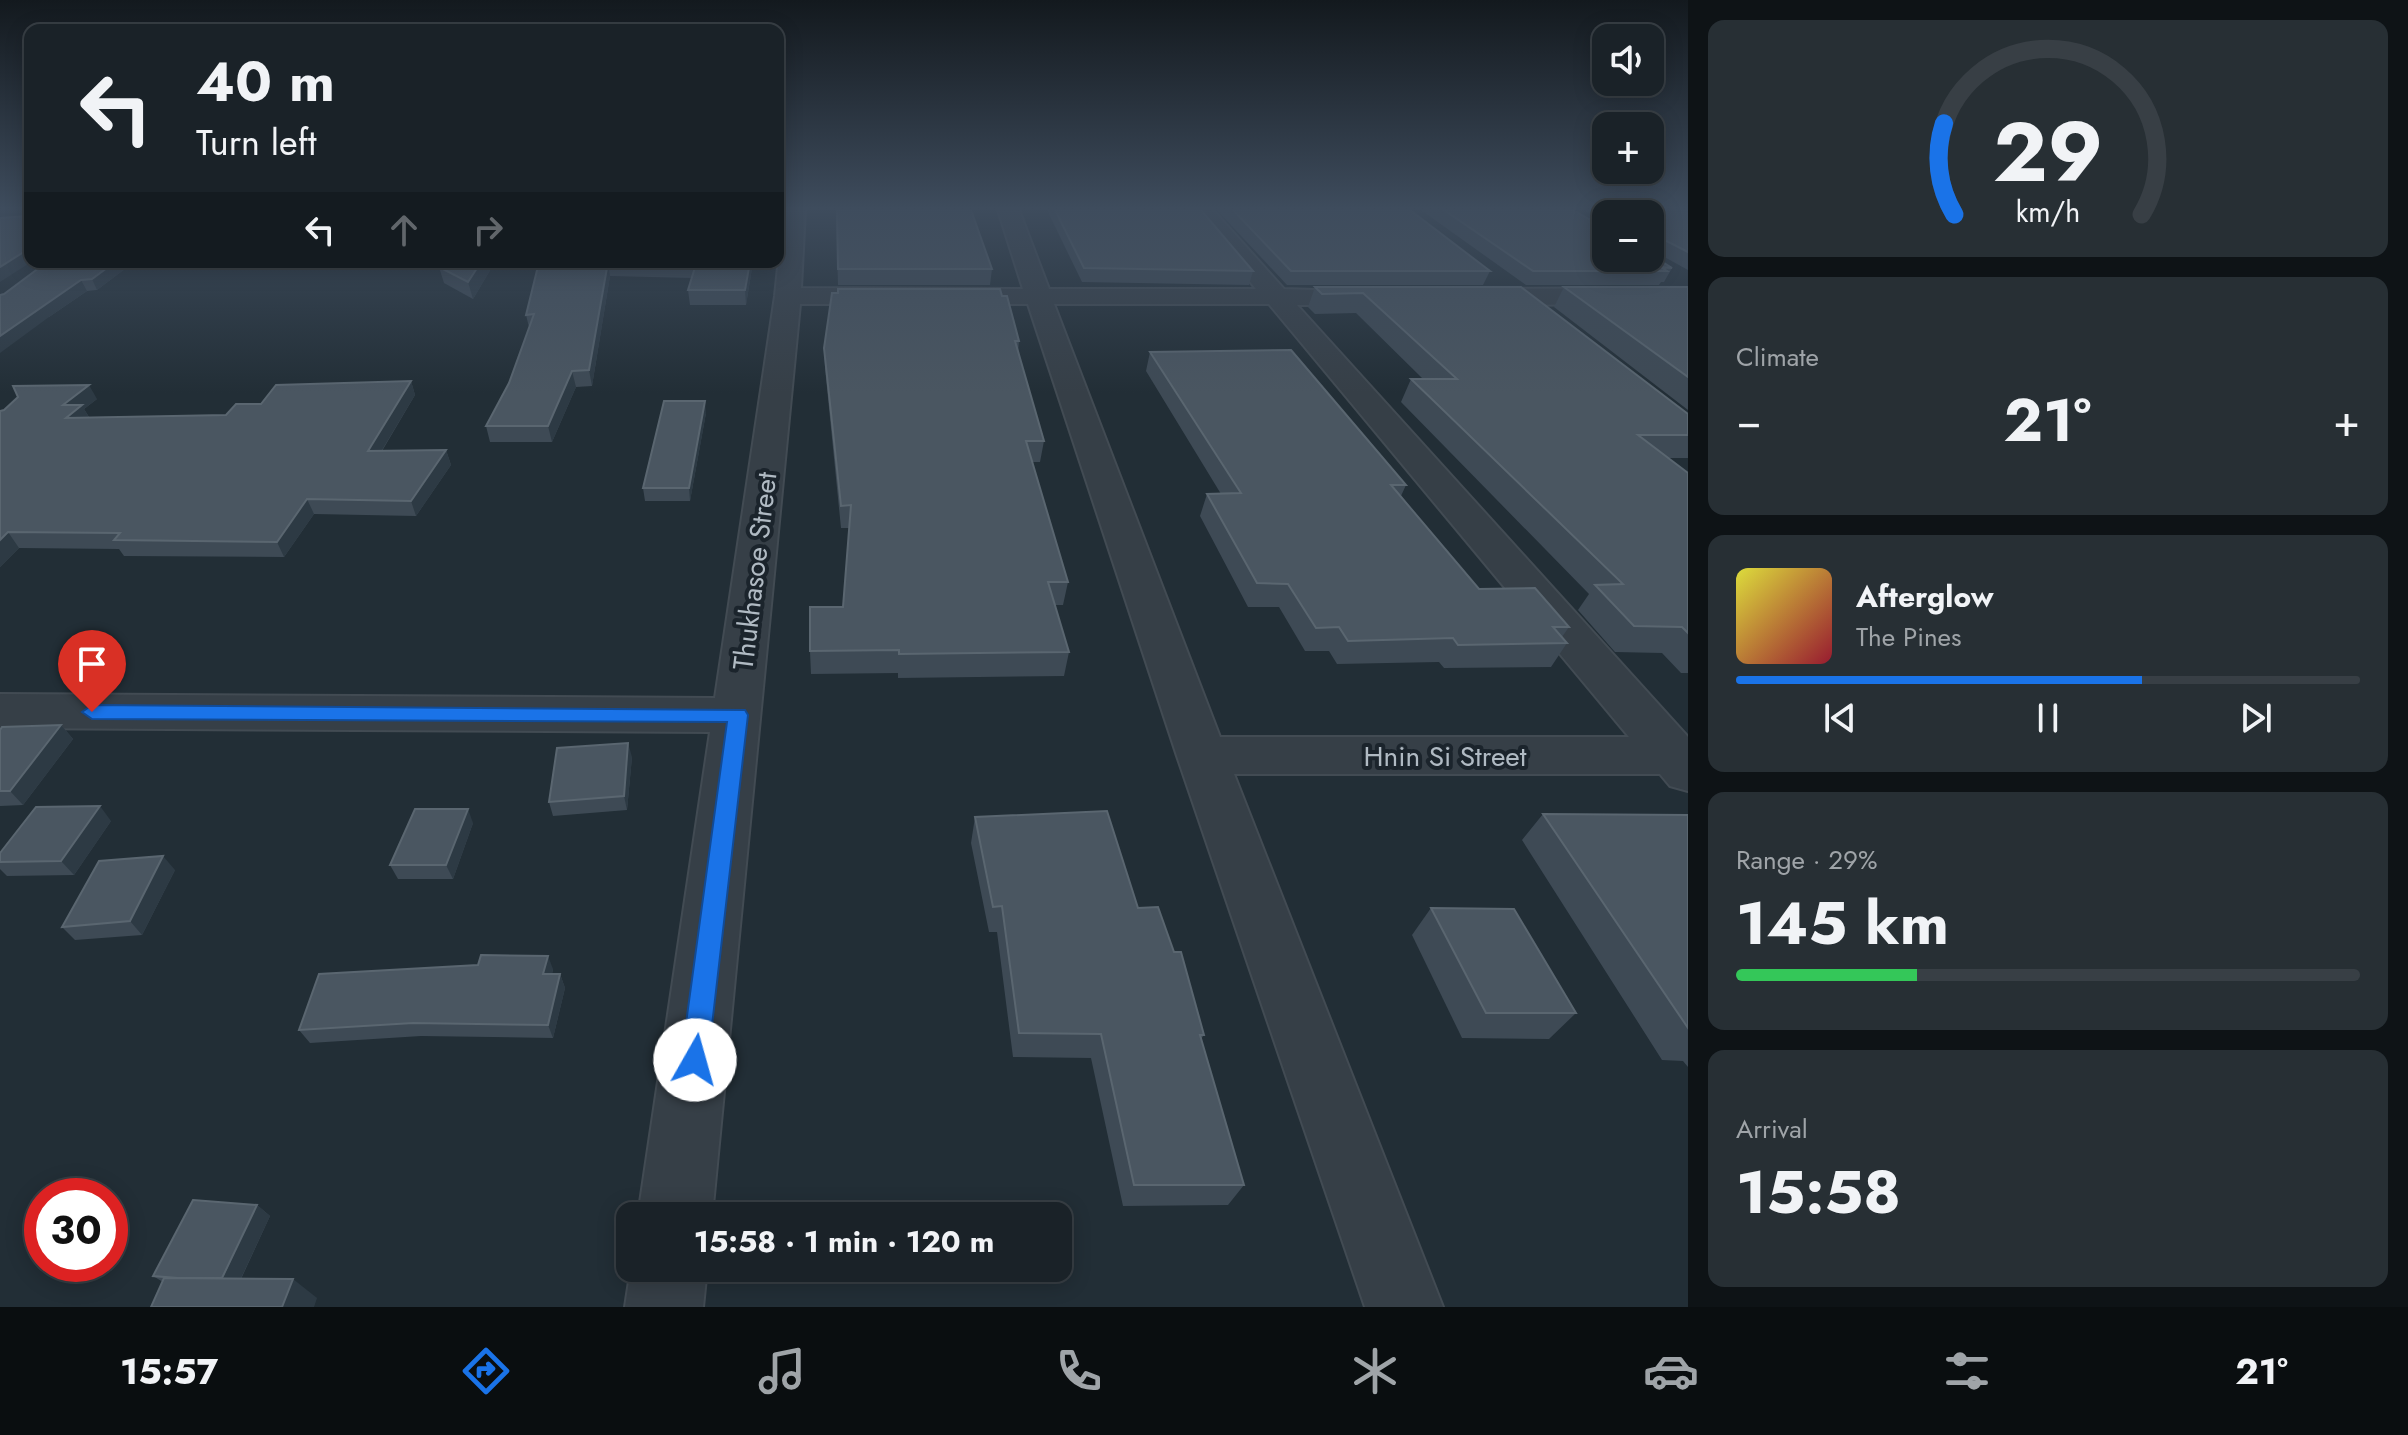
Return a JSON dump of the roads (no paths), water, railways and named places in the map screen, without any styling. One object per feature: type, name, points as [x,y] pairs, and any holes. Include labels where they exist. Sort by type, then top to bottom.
[{"type":"street","name":"Thukhasoe Street","points":[[677,1202],[790,271]]},
{"type":"street","points":[[1030,271],[1202,756],[1404,1307]]},
{"type":"street","points":[[1255,271],[1683,761]]},
{"type":"street","points":[[1485,271],[1556,325]]},
{"type":"street","points":[[1666,271],[1688,283]]},
{"type":"street","points":[[788,296],[1399,297]]},
{"type":"street","points":[[1444,297],[1688,296]]},
{"type":"street","points":[[0,711],[738,715]]},
{"type":"street","name":"Hnin Si Street","points":[[1202,756],[1683,761]]},
{"type":"street","points":[[664,1307],[667,1282]]}]
